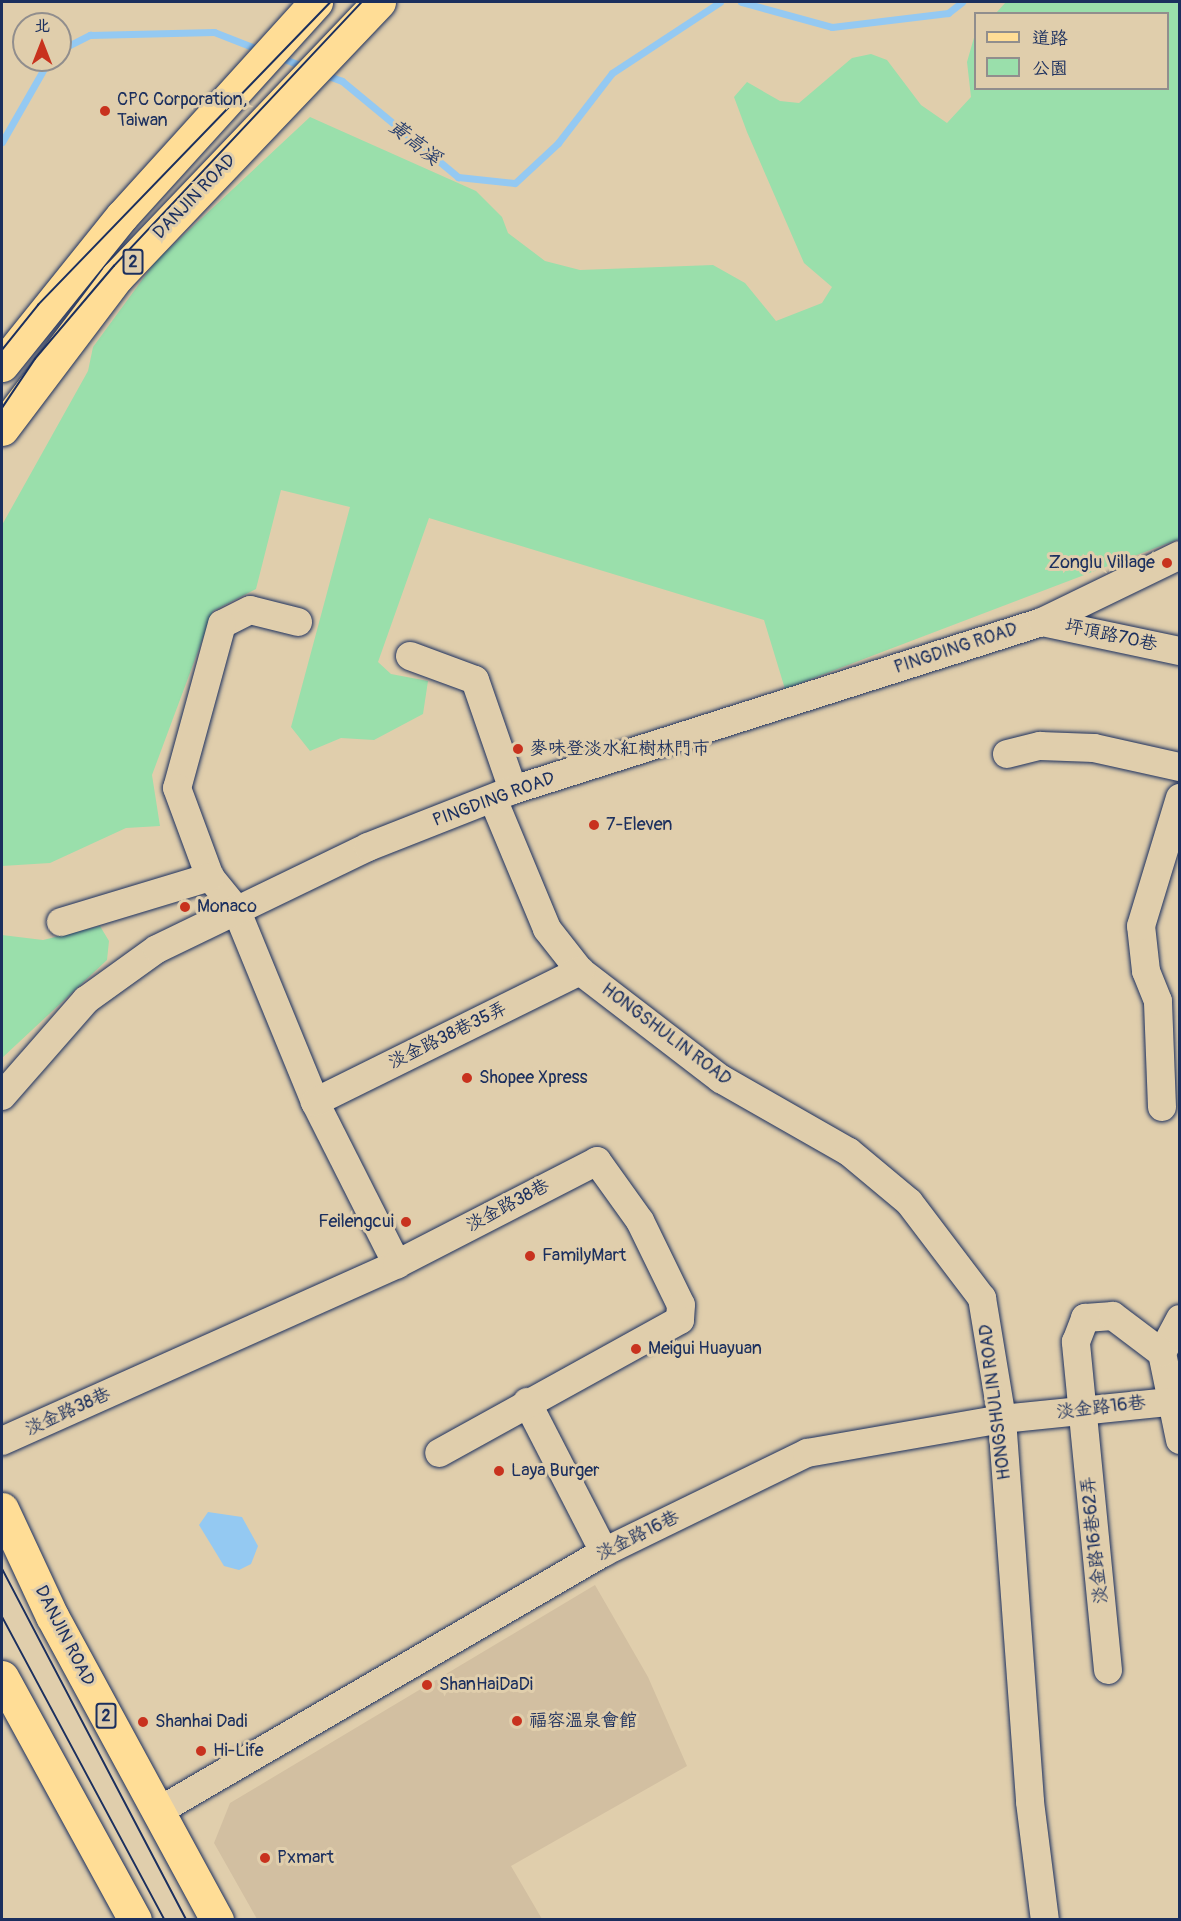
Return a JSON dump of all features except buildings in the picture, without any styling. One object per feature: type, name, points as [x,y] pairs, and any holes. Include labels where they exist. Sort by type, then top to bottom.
[{"type":"main road","name":"DANJIN ROAD","points":[[2,429],[117,278],[280,108],[344,36],[379,2]]},
{"type":"main road","points":[[2,365],[122,216],[235,94],[313,5]]},
{"type":"main road","name":"DANJIN ROAD","points":[[2,1509],[157,1812],[217,1920]]},
{"type":"main road","points":[[2,1677],[135,1920]]},
{"type":"street","name":"PINGDING ROAD","points":[[2,1096],[86,1000],[157,949],[368,847],[503,795],[1042,622],[1179,555]]},
{"type":"street","points":[[298,622],[250,610],[222,624],[177,788],[210,877],[236,909],[315,1102],[397,1264]]},
{"type":"street","name":"坪頂路70巷","points":[[1042,622],[1179,651]]},
{"type":"street","name":"HONGSHULIN ROAD","points":[[410,656],[475,680],[503,795],[547,928],[580,971],[721,1079],[849,1152],[909,1202],[982,1298],[1002,1419],[1030,1802],[1045,1920]]},
{"type":"street","points":[[1006,754],[1040,746],[1094,748],[1179,767]]},
{"type":"street","points":[[1162,1107],[1169,1003],[1146,971],[1141,926],[1179,798]]},
{"type":"street","points":[[62,922],[210,877]]},
{"type":"street","name":"淡金路38巷35弄","points":[[315,1102],[580,971]]},
{"type":"street","name":"淡金路38巷","points":[[2,1441],[397,1264],[597,1161],[646,1218],[681,1305],[680,1320],[527,1402],[439,1453]]},
{"type":"street","name":"淡金路16巷62弄","points":[[1108,1670],[1076,1342],[1085,1318],[1113,1316],[1162,1353]]},
{"type":"street","points":[[1179,1319],[1162,1353],[1179,1440]]},
{"type":"street","points":[[527,1402],[604,1551]]},
{"type":"street","name":"淡金路16巷","points":[[157,1812],[604,1551],[807,1453],[1002,1419],[1170,1402]]},
{"type":"shaded area","name":"福容溫泉會館","points":[[595,1585],[648,1677],[687,1766],[511,1866],[542,1919],[257,1919],[214,1843],[230,1803]]},
{"type":"green space","points":[[1006,2],[1179,2],[1179,539],[785,689],[764,620],[429,518],[378,662],[391,674],[428,681],[423,714],[374,740],[341,738],[310,751],[291,727],[350,507],[281,490],[256,589],[213,611],[152,775],[160,826],[126,828],[50,863],[2,866],[2,525],[88,371],[93,347],[156,261],[310,117],[476,191],[502,217],[508,233],[545,261],[580,270],[713,265],[745,283],[776,321],[822,303],[832,287],[804,263],[747,132],[734,97],[747,82],[780,101],[799,103],[852,58],[871,54],[887,60],[921,105],[947,123],[971,97],[967,62],[974,38],[974,90],[1169,90],[1169,12],[997,12]]},
{"type":"green space","points":[[100,926],[109,941],[107,960],[2,1058],[2,935],[43,940]]},
{"type":"water","points":[[208,1512],[242,1517],[258,1546],[251,1564],[239,1570],[224,1566],[199,1525]]},
{"type":"waterway","name":"黃高溪","points":[[323,74],[342,81],[458,177],[515,183],[558,143],[612,73],[720,2]]},
{"type":"waterway","name":"黃高溪","points":[[741,2],[832,27],[948,13],[962,2]]},
{"type":"waterway","name":"黃高溪","points":[[72,44],[90,35],[214,32],[260,50]]},
{"type":"waterway","name":"黃高溪","points":[[279,57],[305,67]]},
{"type":"waterway","name":"黃高溪","points":[[2,142],[42,72]]},
{"type":"tram line","points":[[2,350],[38,305],[331,2]]},
{"type":"tram line","points":[[2,408],[35,359],[114,266],[362,2]]},
{"type":"tram line","points":[[2,1568],[187,1920]]},
{"type":"tram line","points":[[2,1616],[165,1920]]},
{"type":"place","name":"CPC Corporation, Taiwan","points":[[105,111]]},
{"type":"place","name":"Zonglu Village","points":[[1167,563]]},
{"type":"place","name":"麥味登淡水紅樹林門市","points":[[518,749]]},
{"type":"place","name":"7-Eleven","points":[[594,825]]},
{"type":"place","name":"Monaco","points":[[185,907]]},
{"type":"place","name":"Shopee Xpress","points":[[467,1078]]},
{"type":"place","name":"Feilengcui","points":[[406,1222]]},
{"type":"place","name":"FamilyMart","points":[[530,1256]]},
{"type":"place","name":"Meigui Huayuan","points":[[636,1349]]},
{"type":"place","name":"Laya Burger","points":[[499,1471]]},
{"type":"place","name":"ShanHaiDaDi","points":[[427,1685]]},
{"type":"place","name":"福容溫泉會館","points":[[517,1721]]},
{"type":"place","name":"Shanhai Dadi","points":[[143,1722]]},
{"type":"place","name":"Hi-Life","points":[[201,1751]]},
{"type":"place","name":"Pxmart","points":[[265,1858]]}]
